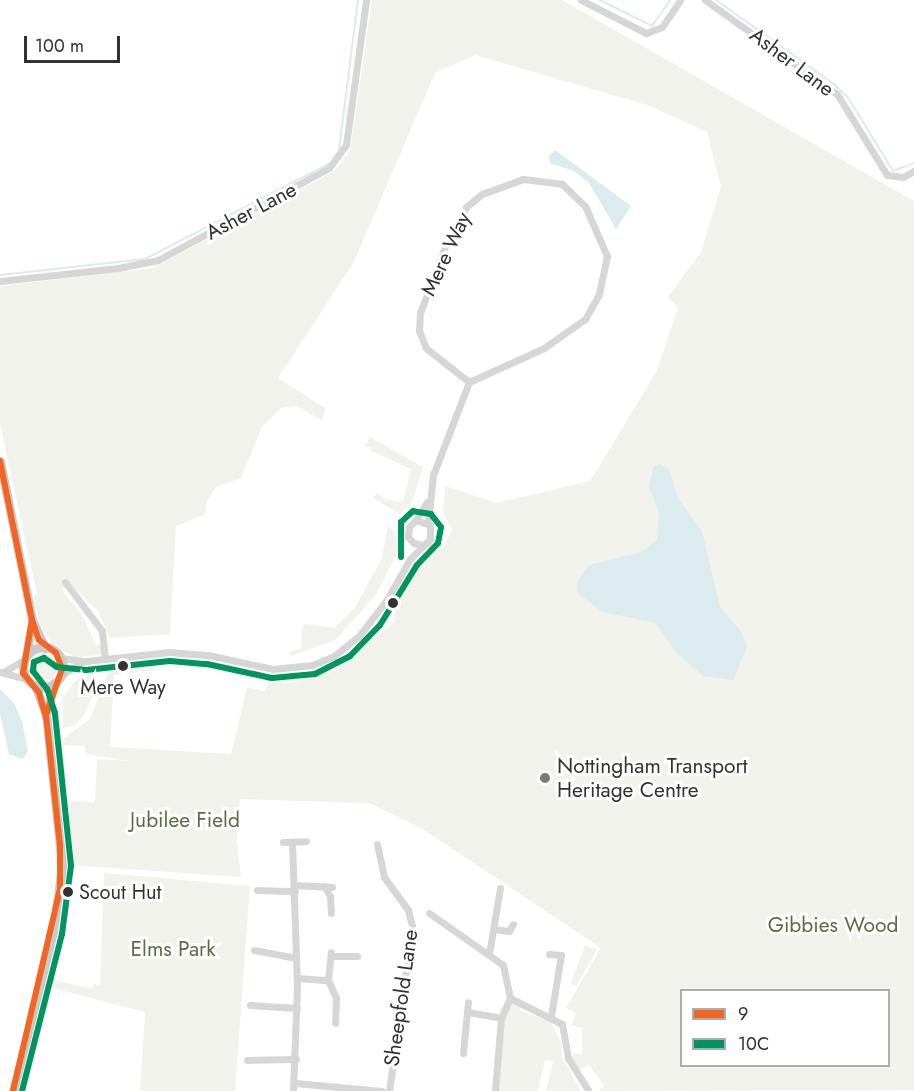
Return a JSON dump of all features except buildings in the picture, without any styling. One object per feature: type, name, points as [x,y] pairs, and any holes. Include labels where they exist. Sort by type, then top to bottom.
[{"type":"main road","points":[[0,461],[32,620],[45,648],[60,658],[61,675],[54,683],[46,715]]},
{"type":"main road","points":[[13,1091],[53,932],[61,878],[46,715],[34,685],[26,679],[25,658],[32,620]]},
{"type":"main road","points":[[25,658],[45,648]]},
{"type":"main road","points":[[34,685],[54,683]]},
{"type":"street","name":"Asher Lane","points":[[0,281],[118,268],[158,260],[329,168],[346,145],[366,0]]},
{"type":"street","points":[[581,0],[646,33],[662,27],[680,0]]},
{"type":"street","name":"Asher Lane","points":[[705,0],[837,94],[887,175],[903,177],[914,171]]},
{"type":"street","name":"Mere Way","points":[[523,179],[562,184],[585,206],[607,256],[596,305],[585,319],[544,348],[469,382],[432,354],[418,331],[420,312],[446,244],[466,207],[482,194],[523,179]]},
{"type":"street","points":[[60,658],[86,661],[170,652],[208,655],[273,669],[312,665],[334,656],[359,636],[386,601],[410,559],[432,535],[428,523],[428,501],[436,465],[469,382]]},
{"type":"street","points":[[410,559],[411,541],[407,532],[428,501]]},
{"type":"street","points":[[416,520],[428,523]]},
{"type":"street","points":[[411,541],[423,545]]},
{"type":"street","points":[[65,582],[102,631],[105,658]]},
{"type":"street","points":[[2,672],[25,658]]},
{"type":"street","points":[[61,675],[86,661]]},
{"type":"street","points":[[2,672],[26,679]]},
{"type":"street","points":[[283,842],[306,841]]},
{"type":"street","points":[[292,842],[297,978],[296,1059],[293,1091]]},
{"type":"street","name":"Sheepfold Lane","points":[[377,844],[384,877],[408,910],[412,926],[388,1091]]},
{"type":"street","points":[[257,890],[328,886],[331,913]]},
{"type":"street","points":[[489,954],[500,888]]},
{"type":"street","points":[[429,913],[503,965],[508,976],[510,998],[501,1018],[495,1091]]},
{"type":"street","points":[[494,929],[509,931],[513,924]]},
{"type":"street","points":[[254,950],[296,957]]},
{"type":"street","points":[[549,954],[561,955],[551,1016]]},
{"type":"street","points":[[335,1023],[332,1012],[334,988],[328,980],[328,957],[357,956]]},
{"type":"street","points":[[297,978],[328,980]]},
{"type":"street","points":[[510,998],[551,1016],[562,1024],[568,1059],[589,1091]]},
{"type":"street","points":[[463,1053],[468,1002]]},
{"type":"street","points":[[250,1005],[297,1008]]},
{"type":"street","points":[[468,1012],[501,1018]]},
{"type":"street","points":[[247,1060],[296,1059]]},
{"type":"street","points":[[294,1083],[382,1091]]},
{"type":"green space","points":[[372,0],[562,0],[914,201],[914,1090],[598,1091],[604,1086],[589,1065],[577,1072],[572,1060],[573,1053],[582,1054],[582,1028],[571,1025],[576,1013],[566,1008],[600,949],[598,946],[421,828],[369,803],[240,799],[237,841],[241,877],[71,865],[69,801],[95,802],[97,759],[130,761],[85,754],[85,746],[62,745],[66,777],[62,776],[59,742],[90,719],[108,673],[124,668],[165,669],[114,675],[110,747],[231,754],[247,687],[265,691],[268,682],[288,683],[331,672],[394,622],[396,604],[407,580],[430,552],[443,548],[452,530],[443,513],[445,486],[496,503],[590,481],[657,371],[678,308],[668,297],[701,252],[721,187],[707,132],[650,106],[475,55],[435,73],[354,262],[278,378],[325,408],[323,418],[321,420],[297,406],[281,408],[262,427],[241,478],[216,487],[207,501],[205,514],[176,526],[170,634],[110,638],[98,611],[72,586],[61,589],[82,615],[96,645],[102,644],[102,655],[74,657],[53,646],[40,625],[33,596],[37,594],[0,424],[0,286],[153,268],[334,171],[350,151]]},
{"type":"green space","points":[[370,437],[423,467],[412,502],[400,514],[373,498],[377,493],[385,499],[403,502],[411,469],[371,451],[371,447],[365,446]]},
{"type":"green space","points":[[388,526],[394,531],[398,551],[377,593],[336,640],[290,656],[290,652],[301,649],[302,629],[305,624],[335,628],[354,609],[382,558]]},
{"type":"green space","points":[[42,652],[53,656],[57,667],[53,678],[42,682],[31,678],[27,667],[31,656]]},
{"type":"green space","points":[[96,668],[95,689],[84,715],[74,726],[63,728],[63,697],[75,681]]},
{"type":"green space","name":"Elms Park","points":[[104,873],[250,886],[235,1091],[140,1091],[145,1012],[48,987],[50,979],[92,989],[94,984],[100,985]]},
{"type":"green space","points":[[585,945],[597,950],[576,986],[571,984]]},
{"type":"green space","points":[[512,1003],[522,1005],[520,1011],[550,1021],[561,1042],[562,1058],[581,1091],[546,1091],[553,1062],[545,1060],[538,1091],[499,1091],[505,1013]]},
{"type":"shaded area","points":[[555,150],[631,206],[616,229],[589,183],[574,171],[550,163],[549,156]]},
{"type":"shaded area","points":[[660,464],[669,470],[678,498],[702,531],[720,607],[740,630],[747,647],[733,680],[703,676],[676,652],[656,623],[603,612],[577,593],[578,580],[589,565],[642,552],[657,539],[659,513],[649,486],[653,467]]},
{"type":"shaded area","points":[[0,689],[14,703],[22,721],[28,751],[23,759],[9,754],[0,714]]},
{"type":"waterway","points":[[339,149],[358,0]]},
{"type":"waterway","points":[[600,0],[652,26],[670,0]]},
{"type":"waterway","points":[[716,0],[835,85],[849,99],[893,171],[914,163]]},
{"type":"waterway","points":[[0,275],[145,259],[330,163]]},
{"type":"transit line","name":"9","points":[[0,461],[32,620],[39,640],[56,653],[62,669],[46,715],[60,845],[60,889],[13,1091]]},
{"type":"transit line","name":"10C","points":[[22,1091],[62,934],[71,866],[55,713],[47,689],[33,671],[34,662],[44,658],[57,667],[86,670],[170,661],[207,664],[272,678],[315,674],[350,656],[380,625],[417,565],[438,543],[441,527],[431,514],[413,511],[401,522],[401,557]]},
{"type":"transit line","name":"9","points":[[32,620],[23,673],[39,693],[46,718]]},
{"type":"place","name":"Mere Way","points":[[123,666]]},
{"type":"place","name":"Nottingham Transport Heritage Centre","points":[[545,778]]},
{"type":"place","name":"Scout Hut","points":[[68,892]]},
{"type":"park label","name":"Jubilee Field","points":[[185,820]]},
{"type":"park label","name":"Gibbies Wood","points":[[833,925]]}]
